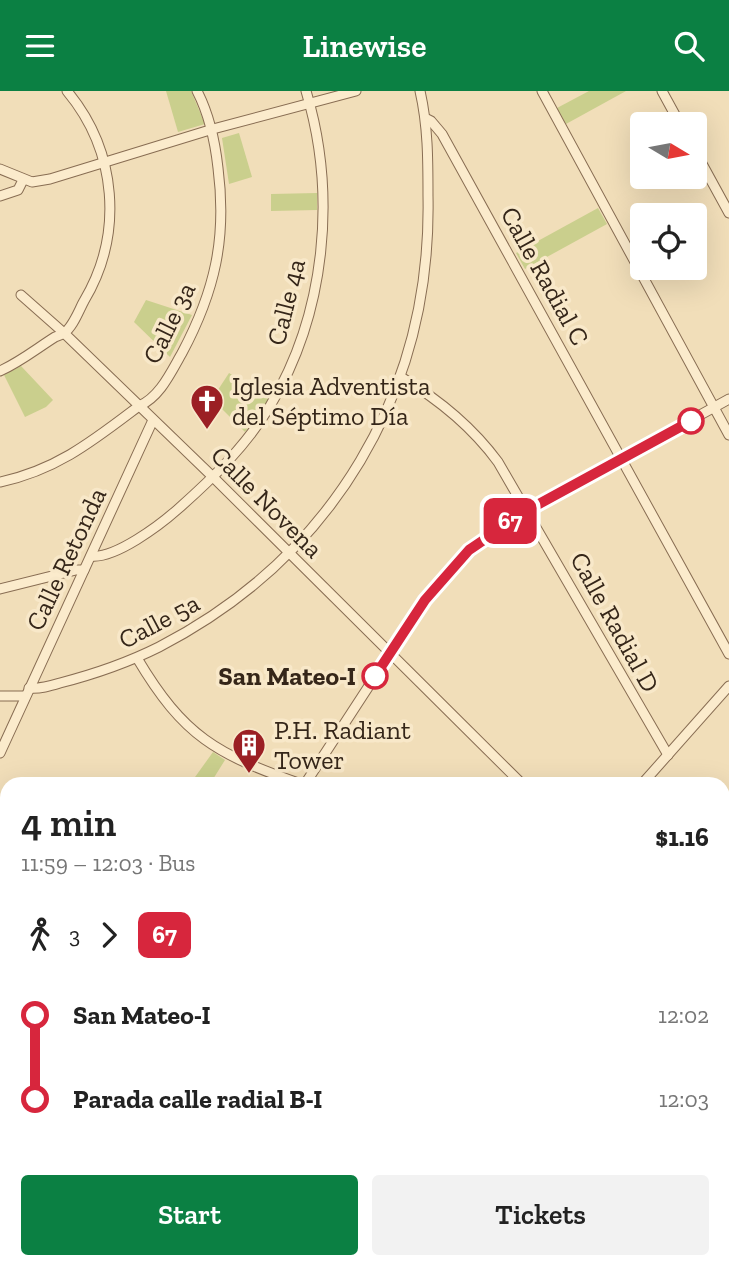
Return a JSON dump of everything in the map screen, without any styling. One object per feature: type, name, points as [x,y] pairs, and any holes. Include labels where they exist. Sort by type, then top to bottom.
[{"type":"street","points":[[0,372],[64,333],[97,280],[106,255],[110,227],[105,161],[89,124],[67,91]]},
{"type":"street","name":"Calle 3a","points":[[0,482],[48,468],[77,452],[139,406],[150,401],[172,372],[211,290],[222,222],[222,197],[213,129],[197,91]]},
{"type":"street","name":"Calle 4a","points":[[91,556],[100,557],[137,539],[171,515],[214,478],[270,407],[293,362],[306,324],[324,230],[323,186],[306,91]]},
{"type":"street","points":[[0,169],[32,182],[50,179],[213,129],[356,91]]},
{"type":"street","points":[[419,91],[427,119]]},
{"type":"street","points":[[542,91],[729,435]]},
{"type":"street","points":[[662,91],[673,112]]},
{"type":"street","name":"Calle 5a","points":[[0,696],[88,676],[137,659],[176,638],[228,606],[290,554],[320,520],[351,477],[379,426],[401,377],[422,298],[427,260],[427,119]]},
{"type":"street","name":"Calle Radial C","points":[[427,119],[442,134],[621,458]]},
{"type":"street","points":[[707,173],[729,213]]},
{"type":"street","points":[[0,196],[18,190],[23,180]]},
{"type":"street","name":"Calle Novena","points":[[21,295],[214,478],[515,777]]},
{"type":"street","name":"Calle Radial D","points":[[401,377],[450,411],[476,435],[498,462],[668,755]]},
{"type":"street","points":[[308,777],[425,600],[456,563],[486,537],[528,510],[729,400]]},
{"type":"street","name":"Calle Retonda","points":[[0,753],[153,420]]},
{"type":"street","points":[[621,458],[729,654]]},
{"type":"street","points":[[0,589],[84,570]]},
{"type":"street","points":[[137,659],[167,705],[190,729],[212,746],[253,767],[282,777]]},
{"type":"street","points":[[648,777],[729,686]]},
{"type":"green space","points":[[166,91],[191,91],[205,124],[178,132]]},
{"type":"green space","points":[[589,91],[626,91],[566,124],[557,108]]},
{"type":"green space","points":[[239,133],[252,177],[229,184],[222,138]]},
{"type":"green space","points":[[317,193],[317,210],[271,211],[271,194]]},
{"type":"green space","points":[[598,208],[607,224],[525,269],[516,253]]},
{"type":"green space","points":[[146,300],[192,315],[170,357],[134,322]]},
{"type":"green space","points":[[21,366],[53,400],[46,407],[25,417],[4,375]]},
{"type":"green space","points":[[229,373],[270,397],[245,432],[212,399]]},
{"type":"green space","points":[[213,752],[225,760],[214,777],[195,777]]},
{"type":"bus line","name":"67","points":[[375,676],[425,600],[469,550],[528,510],[691,421]]},
{"type":"place","name":"Iglesia Adventista del Séptimo Día","points":[[207,431]]},
{"type":"place","name":"San Mateo-I","points":[[375,676]]},
{"type":"place","name":"P.H. Radiant Tower","points":[[249,775]]}]
